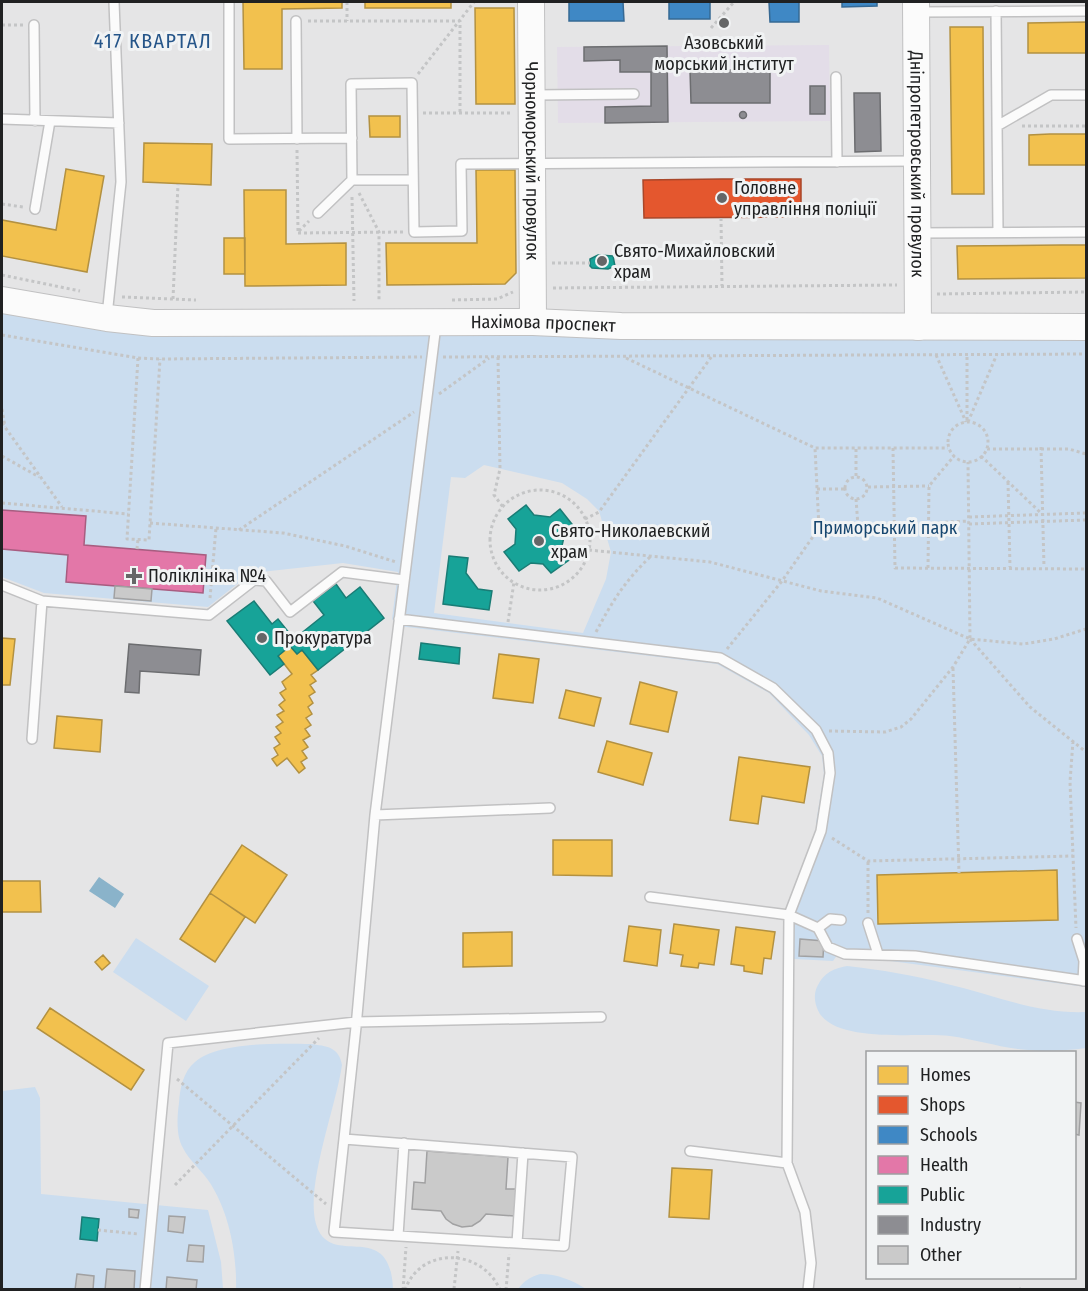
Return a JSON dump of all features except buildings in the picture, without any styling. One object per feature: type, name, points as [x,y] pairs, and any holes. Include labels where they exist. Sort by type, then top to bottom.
[{"type":"main road","name":"Чорноморський провулок","points":[[531,2],[526,104],[532,164],[534,322]]},
{"type":"main road","name":"Дніпропетровський провулок","points":[[916,7],[918,327]]},
{"type":"main road","name":"Нахімова проспект","points":[[2,300],[108,307],[164,323],[534,322],[621,326],[1086,327]]},
{"type":"lane","points":[[108,307],[122,182],[114,2]]},
{"type":"lane","points":[[229,2],[229,139],[352,138]]},
{"type":"lane","points":[[916,7],[996,11],[1086,11]]},
{"type":"lane","points":[[996,11],[998,232]]},
{"type":"lane","points":[[296,21],[297,139]]},
{"type":"lane","points":[[34,25],[35,121]]},
{"type":"lane","points":[[836,77],[837,162]]},
{"type":"lane","points":[[352,180],[351,84],[412,83],[414,232],[462,231],[461,164],[916,162]]},
{"type":"lane","points":[[526,104],[634,94]]},
{"type":"lane","points":[[997,126],[1051,95],[1086,95]]},
{"type":"lane","points":[[2,119],[119,123]]},
{"type":"lane","points":[[35,209],[50,121]]},
{"type":"lane","points":[[318,213],[352,180],[413,180]]},
{"type":"lane","points":[[917,233],[1086,232]]},
{"type":"lane","points":[[344,1139],[572,1157],[564,1246],[334,1232],[375,815],[437,322]]},
{"type":"lane","points":[[2,585],[42,601],[209,615],[254,579],[266,581],[290,612],[342,572],[404,580]]},
{"type":"lane","points":[[32,739],[42,601]]},
{"type":"lane","points":[[399,619],[720,658],[773,688],[816,730],[828,753],[831,773],[821,831],[789,915],[787,1163],[805,1212],[811,1263],[808,1290]]},
{"type":"lane","points":[[375,815],[550,808]]},
{"type":"lane","points":[[650,897],[789,915],[818,928],[824,942],[833,950],[845,954],[915,956],[1085,981],[1084,962],[1077,939]]},
{"type":"lane","points":[[818,928],[831,920],[841,920]]},
{"type":"lane","points":[[868,923],[878,954]]},
{"type":"lane","points":[[144,1290],[168,1043],[356,1022],[601,1017]]},
{"type":"lane","points":[[403,1236],[404,1143]]},
{"type":"lane","points":[[690,1151],[787,1163]]},
{"type":"lane","points":[[514,1243],[524,1153]]},
{"type":"path","points":[[347,2],[347,21]]},
{"type":"path","points":[[412,83],[474,2]]},
{"type":"path","points":[[711,28],[734,2]]},
{"type":"path","points":[[296,21],[460,21]]},
{"type":"path","points":[[460,21],[460,113]]},
{"type":"path","points":[[2,25],[34,25]]},
{"type":"path","points":[[412,113],[460,113],[526,104]]},
{"type":"path","points":[[997,126],[1086,126]]},
{"type":"path","points":[[297,139],[298,233]]},
{"type":"path","points":[[352,180],[379,232],[379,300],[371,301]]},
{"type":"path","points":[[352,180],[354,301],[362,301]]},
{"type":"path","points":[[173,299],[178,184]]},
{"type":"path","points":[[2,204],[35,209]]},
{"type":"path","points":[[298,233],[318,213]]},
{"type":"path","points":[[721,218],[722,286]]},
{"type":"path","points":[[298,233],[414,232]]},
{"type":"path","points":[[552,263],[590,262]]},
{"type":"path","points":[[2,275],[108,307],[173,299],[206,301]]},
{"type":"path","points":[[552,288],[897,285]]},
{"type":"path","points":[[450,300],[497,299],[521,288]]},
{"type":"path","points":[[937,294],[1086,292]]},
{"type":"path","points":[[2,334],[160,359],[1086,354]]},
{"type":"path","points":[[967,354],[967,422]]},
{"type":"path","points":[[967,422],[997,354]]},
{"type":"path","points":[[936,355],[967,422]]},
{"type":"path","points":[[623,356],[815,448],[948,448]]},
{"type":"path","points":[[584,519],[599,512],[712,356]]},
{"type":"path","points":[[138,357],[127,539],[149,540],[160,359]]},
{"type":"path","points":[[239,530],[491,357]]},
{"type":"path","points":[[498,357],[500,469],[494,495],[502,507]]},
{"type":"path","points":[[2,409],[6,429]]},
{"type":"path","points":[[967,422],[978,425],[986,433],[987,443],[981,456],[968,462],[954,456],[948,448],[951,430],[960,423],[967,422]]},
{"type":"path","points":[[2,423],[62,508]]},
{"type":"path","points":[[986,449],[1041,447],[1069,449],[1086,454]]},
{"type":"path","points":[[1041,447],[1044,567]]},
{"type":"path","points":[[720,658],[782,581],[819,528],[815,448]]},
{"type":"path","points":[[856,448],[856,476]]},
{"type":"path","points":[[893,448],[895,568],[1086,569]]},
{"type":"path","points":[[2,456],[40,477]]},
{"type":"path","points":[[928,568],[929,486],[954,456]]},
{"type":"path","points":[[981,456],[1042,514]]},
{"type":"path","points":[[816,730],[885,732],[901,727],[911,719],[953,666],[970,639],[968,462]]},
{"type":"path","points":[[856,476],[864,479],[868,487],[865,495],[856,499],[849,496],[845,489],[848,480],[856,476]]},
{"type":"path","points":[[1008,482],[1010,568]]},
{"type":"path","points":[[868,487],[929,486]]},
{"type":"path","points":[[817,489],[845,489]]},
{"type":"path","points":[[537,490],[550,491],[573,503],[584,519],[590,537],[589,550],[577,573],[567,582],[543,590],[530,589],[514,582],[498,567],[490,543],[491,530],[502,507],[512,498],[537,490]]},
{"type":"path","points":[[856,499],[858,526]]},
{"type":"path","points":[[2,503],[128,514]]},
{"type":"path","points":[[969,521],[1009,516],[1086,513]]},
{"type":"path","points":[[819,528],[930,522],[1086,520]]},
{"type":"path","points":[[150,523],[284,533],[345,546],[406,566]]},
{"type":"path","points":[[209,615],[216,528]]},
{"type":"path","points":[[137,549],[138,539]]},
{"type":"path","points":[[589,550],[710,562],[821,591],[878,598],[970,639],[1023,644],[1054,639],[1086,629]]},
{"type":"path","points":[[591,642],[628,578],[651,556]]},
{"type":"path","points":[[506,632],[514,582]]},
{"type":"path","points":[[970,639],[1030,707],[1086,752]]},
{"type":"path","points":[[953,666],[959,873]]},
{"type":"path","points":[[1072,741],[1070,782],[1077,939]]},
{"type":"path","points":[[829,836],[868,861],[1073,856]]},
{"type":"path","points":[[868,861],[868,923]]},
{"type":"path","points":[[175,1185],[333,1024]]},
{"type":"path","points":[[165,1069],[336,1213]]},
{"type":"path","points":[[98,1230],[139,1234]]},
{"type":"path","points":[[403,1236],[404,1290]]},
{"type":"path","points":[[454,1289],[459,1240]]},
{"type":"path","points":[[506,1290],[514,1243]]},
{"type":"path","points":[[404,1290],[422,1266],[445,1257],[457,1257],[480,1265],[490,1272],[500,1290]]},
{"type":"shaded area","points":[[829,45],[830,121],[558,123],[557,47]]},
{"type":"shaded area","points":[[99,877],[124,894],[115,908],[89,891]]},
{"type":"green space","name":"Приморський парк","points":[[2,307],[105,324],[1086,325],[1086,987],[838,954],[833,961],[794,959],[793,915],[824,833],[816,823],[824,774],[822,756],[809,735],[769,693],[717,664],[398,626],[392,619],[398,572],[343,563],[251,573],[208,607],[44,593],[2,577]],"holes":[[[484,465],[562,483],[587,499],[599,511],[611,552],[606,579],[583,633],[434,613],[451,477],[465,478]]]},
{"type":"green space","points":[[136,938],[209,986],[186,1021],[113,972]]},
{"type":"green space","points":[[847,966],[922,978],[1033,1007],[1086,1012],[1086,1048],[1052,1051],[1027,1050],[950,1036],[876,1034],[839,1027],[825,1020],[817,1008],[815,993],[826,974]]},
{"type":"green space","points":[[310,1044],[331,1048],[338,1054],[342,1065],[318,1168],[314,1208],[316,1224],[323,1237],[334,1244],[371,1249],[382,1255],[389,1267],[393,1289],[236,1289],[235,1261],[226,1218],[208,1180],[188,1157],[181,1143],[178,1132],[180,1092],[185,1075],[195,1062],[219,1050],[234,1047]]},
{"type":"green space","points":[[35,1087],[40,1098],[41,1194],[208,1210],[221,1262],[223,1289],[2,1289],[2,1091]]},
{"type":"green space","points":[[540,1274],[564,1278],[586,1289],[518,1289],[533,1276]]},
{"type":"place","name":"Азовський морський інститут","points":[[724,23]]},
{"type":"place","name":"Головне управління поліції","points":[[722,198]]},
{"type":"place","name":"Свято-Михайловский храм","points":[[602,261]]},
{"type":"place","name":"Свято-Николаевский храм","points":[[539,541]]},
{"type":"place","name":"Поліклініка №4","points":[[134,576]]},
{"type":"place","name":"Прокуратура","points":[[262,638]]},
{"type":"district","name":"417 КВАРТАЛ","points":[[153,41]]}]
